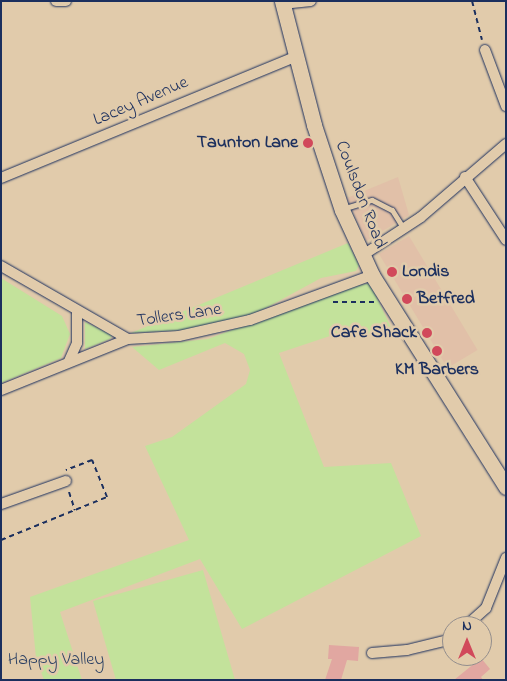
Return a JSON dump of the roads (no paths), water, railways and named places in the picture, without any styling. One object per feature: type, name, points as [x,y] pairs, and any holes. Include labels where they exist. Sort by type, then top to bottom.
[{"type":"main road","name":"Coulsdon Road","points":[[282,3],[294,57],[342,210],[372,275],[506,487]]},
{"type":"street","points":[[56,1],[66,1]]},
{"type":"street","points":[[282,3],[311,1]]},
{"type":"street","points":[[485,50],[506,106]]},
{"type":"street","name":"Lacey Avenue","points":[[1,178],[294,57]]},
{"type":"street","points":[[363,255],[404,230],[465,176],[506,144]]},
{"type":"street","points":[[465,176],[506,240]]},
{"type":"street","name":"Tollers Lane","points":[[1,266],[128,339],[203,332],[250,320],[318,292],[372,275]]},
{"type":"street","points":[[69,361],[77,343],[77,311]]},
{"type":"street","points":[[1,390],[69,361],[128,339]]},
{"type":"street","points":[[1,504],[66,482]]},
{"type":"street","points":[[477,616],[486,608],[506,558]]},
{"type":"street","points":[[372,653],[408,650],[442,642]]},
{"type":"lane","points":[[342,210],[372,200],[392,210],[404,230]]},
{"type":"place","name":"Taunton Lane","points":[[308,143]]},
{"type":"place","name":"Londis","points":[[392,272]]},
{"type":"place","name":"Betfred","points":[[407,299]]},
{"type":"place","name":"Cafe Shack","points":[[427,333]]},
{"type":"place","name":"KM Barbers","points":[[437,351]]},
{"type":"park label","name":"Happy Valley","points":[[56,660]]}]
